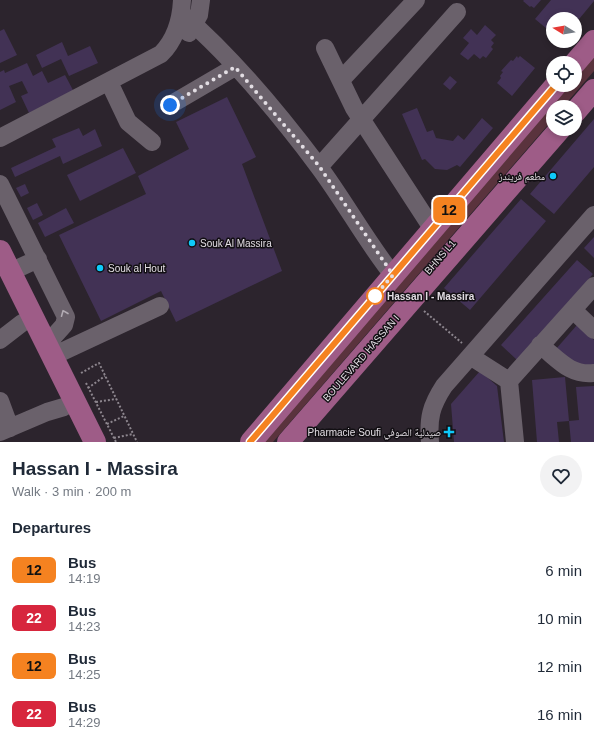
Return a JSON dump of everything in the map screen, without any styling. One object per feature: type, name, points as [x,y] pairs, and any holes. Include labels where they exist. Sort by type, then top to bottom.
[{"type":"main road","points":[[581,56],[594,41]]},
{"type":"main road","points":[[582,104],[594,90]]},
{"type":"main road","points":[[250,442],[550,92]]},
{"type":"main road","name":"BOULEVARD HASSAN I","points":[[288,442],[554,136]]},
{"type":"main road","points":[[0,251],[5,276],[22,323],[81,442]]},
{"type":"main road","points":[[5,276],[105,440]]},
{"type":"street","points":[[0,138],[150,61],[169,47],[179,42],[195,25],[199,15],[201,0]]},
{"type":"street","points":[[341,80],[416,0]]},
{"type":"street","points":[[181,6],[195,25],[235,67],[319,166],[393,275]]},
{"type":"street","points":[[169,47],[178,25],[181,6]]},
{"type":"street","points":[[319,166],[457,12]]},
{"type":"street","points":[[325,48],[360,119],[432,228]]},
{"type":"street","points":[[582,66],[594,52]]},
{"type":"street","points":[[170,105],[235,67]]},
{"type":"street","points":[[577,100],[594,80]]},
{"type":"street","points":[[109,82],[128,122],[152,142]]},
{"type":"street","name":"BHNS L1","points":[[258,442],[559,92]]},
{"type":"street","name":"BHNS L1","points":[[280,442],[546,135]]},
{"type":"street","points":[[0,184],[6,213],[38,259],[66,317],[64,326],[50,350]]},
{"type":"street","points":[[430,442],[429,429],[433,403],[444,386],[594,215]]},
{"type":"street","points":[[5,276],[38,259]]},
{"type":"street","points":[[515,442],[509,381],[594,286]]},
{"type":"street","points":[[50,350],[160,306]]},
{"type":"street","points":[[573,310],[594,330]]},
{"type":"street","points":[[0,340],[22,323]]},
{"type":"street","points":[[540,345],[572,370],[582,374],[594,373]]},
{"type":"street","points":[[472,354],[509,381]]},
{"type":"street","points":[[0,401],[5,430],[47,412],[64,408]]},
{"type":"path","points":[[411,300],[472,354]]},
{"type":"path","points":[[81,373],[99,363],[137,442]]},
{"type":"path","points":[[88,388],[105,376]]},
{"type":"path","points":[[96,402],[116,399]]},
{"type":"path","points":[[107,424],[125,416]]},
{"type":"path","points":[[105,440],[133,434]]},
{"type":"shaded area","points":[[594,55],[594,71],[582,85],[582,69]]},
{"type":"shaded area","points":[[562,92],[576,92],[569,100],[555,100]]},
{"type":"shaded area","points":[[546,110],[546,127],[273,442],[260,442]]},
{"type":"building","points":[[541,0],[534,8],[531,6],[530,7],[523,1]]},
{"type":"building","points":[[551,0],[594,0],[582,16],[582,12],[546,12],[546,28],[535,19]]},
{"type":"building","points":[[485,25],[496,35],[491,40],[494,43],[491,47],[493,49],[486,58],[483,56],[480,59],[474,54],[468,60],[460,54],[469,43],[463,38],[471,29],[477,35]]},
{"type":"building","points":[[4,29],[17,55],[0,63],[0,31]]},
{"type":"building","points":[[62,42],[68,56],[90,46],[98,63],[69,76],[61,59],[42,68],[36,55]]},
{"type":"building","points":[[517,56],[518,58],[520,56],[535,68],[512,96],[497,83],[503,72],[501,71]]},
{"type":"building","points":[[27,63],[33,76],[42,71],[48,83],[65,75],[74,92],[29,113],[21,96],[28,93],[22,81],[9,86],[16,102],[0,110],[0,72],[4,70],[5,73]]},
{"type":"building","points":[[450,76],[457,82],[450,90],[443,84]]},
{"type":"building","name":"Souk Al Massira","points":[[227,97],[256,157],[242,164],[282,271],[176,322],[161,291],[101,321],[59,235],[146,194],[138,176],[189,149],[176,122]]},
{"type":"building","points":[[417,108],[427,132],[433,130],[436,138],[453,141],[458,135],[464,140],[482,118],[493,128],[460,167],[457,165],[447,170],[435,169],[425,159],[422,160],[402,114]]},
{"type":"building","points":[[594,119],[594,167],[554,214],[530,194],[579,136],[582,136],[582,133]]},
{"type":"building","points":[[79,128],[83,136],[95,129],[102,146],[63,164],[60,156],[15,177],[11,168],[56,147],[52,139]]},
{"type":"building","points":[[123,148],[136,173],[80,201],[67,175]]},
{"type":"building","points":[[25,184],[29,193],[21,197],[16,188]]},
{"type":"building","points":[[521,199],[546,221],[470,310],[444,288]]},
{"type":"building","points":[[37,203],[43,215],[33,220],[27,208]]},
{"type":"building","points":[[66,208],[74,223],[45,237],[38,223]]},
{"type":"building","points":[[594,237],[594,258],[584,248]]},
{"type":"building","points":[[577,260],[593,274],[517,360],[501,345]]},
{"type":"building","points":[[577,325],[594,340],[594,370],[581,372],[556,349]]},
{"type":"building","points":[[480,371],[497,386],[504,442],[454,442],[451,404]]},
{"type":"building","points":[[565,377],[569,421],[557,422],[559,442],[537,442],[532,380]]},
{"type":"building","points":[[594,386],[594,442],[571,442],[569,421],[579,420],[576,387]]},
{"type":"bus line","name":"12","points":[[250,442],[550,92]]},
{"type":"place","name":"مطعم فريندز","points":[[553,176]]},
{"type":"place","name":"Souk Al Massira","points":[[192,243]]},
{"type":"place","name":"Souk al Hout","points":[[100,268]]},
{"type":"place","name":"Hassan I - Massira","points":[[375,296]]},
{"type":"place","name":"Pharmacie Soufi صيدلية الصوفي","points":[[449,432]]},
{"type":"route","points":[[170,105],[235,67],[282,120],[319,166],[382,261],[393,275],[372,299],[375,296]]}]
